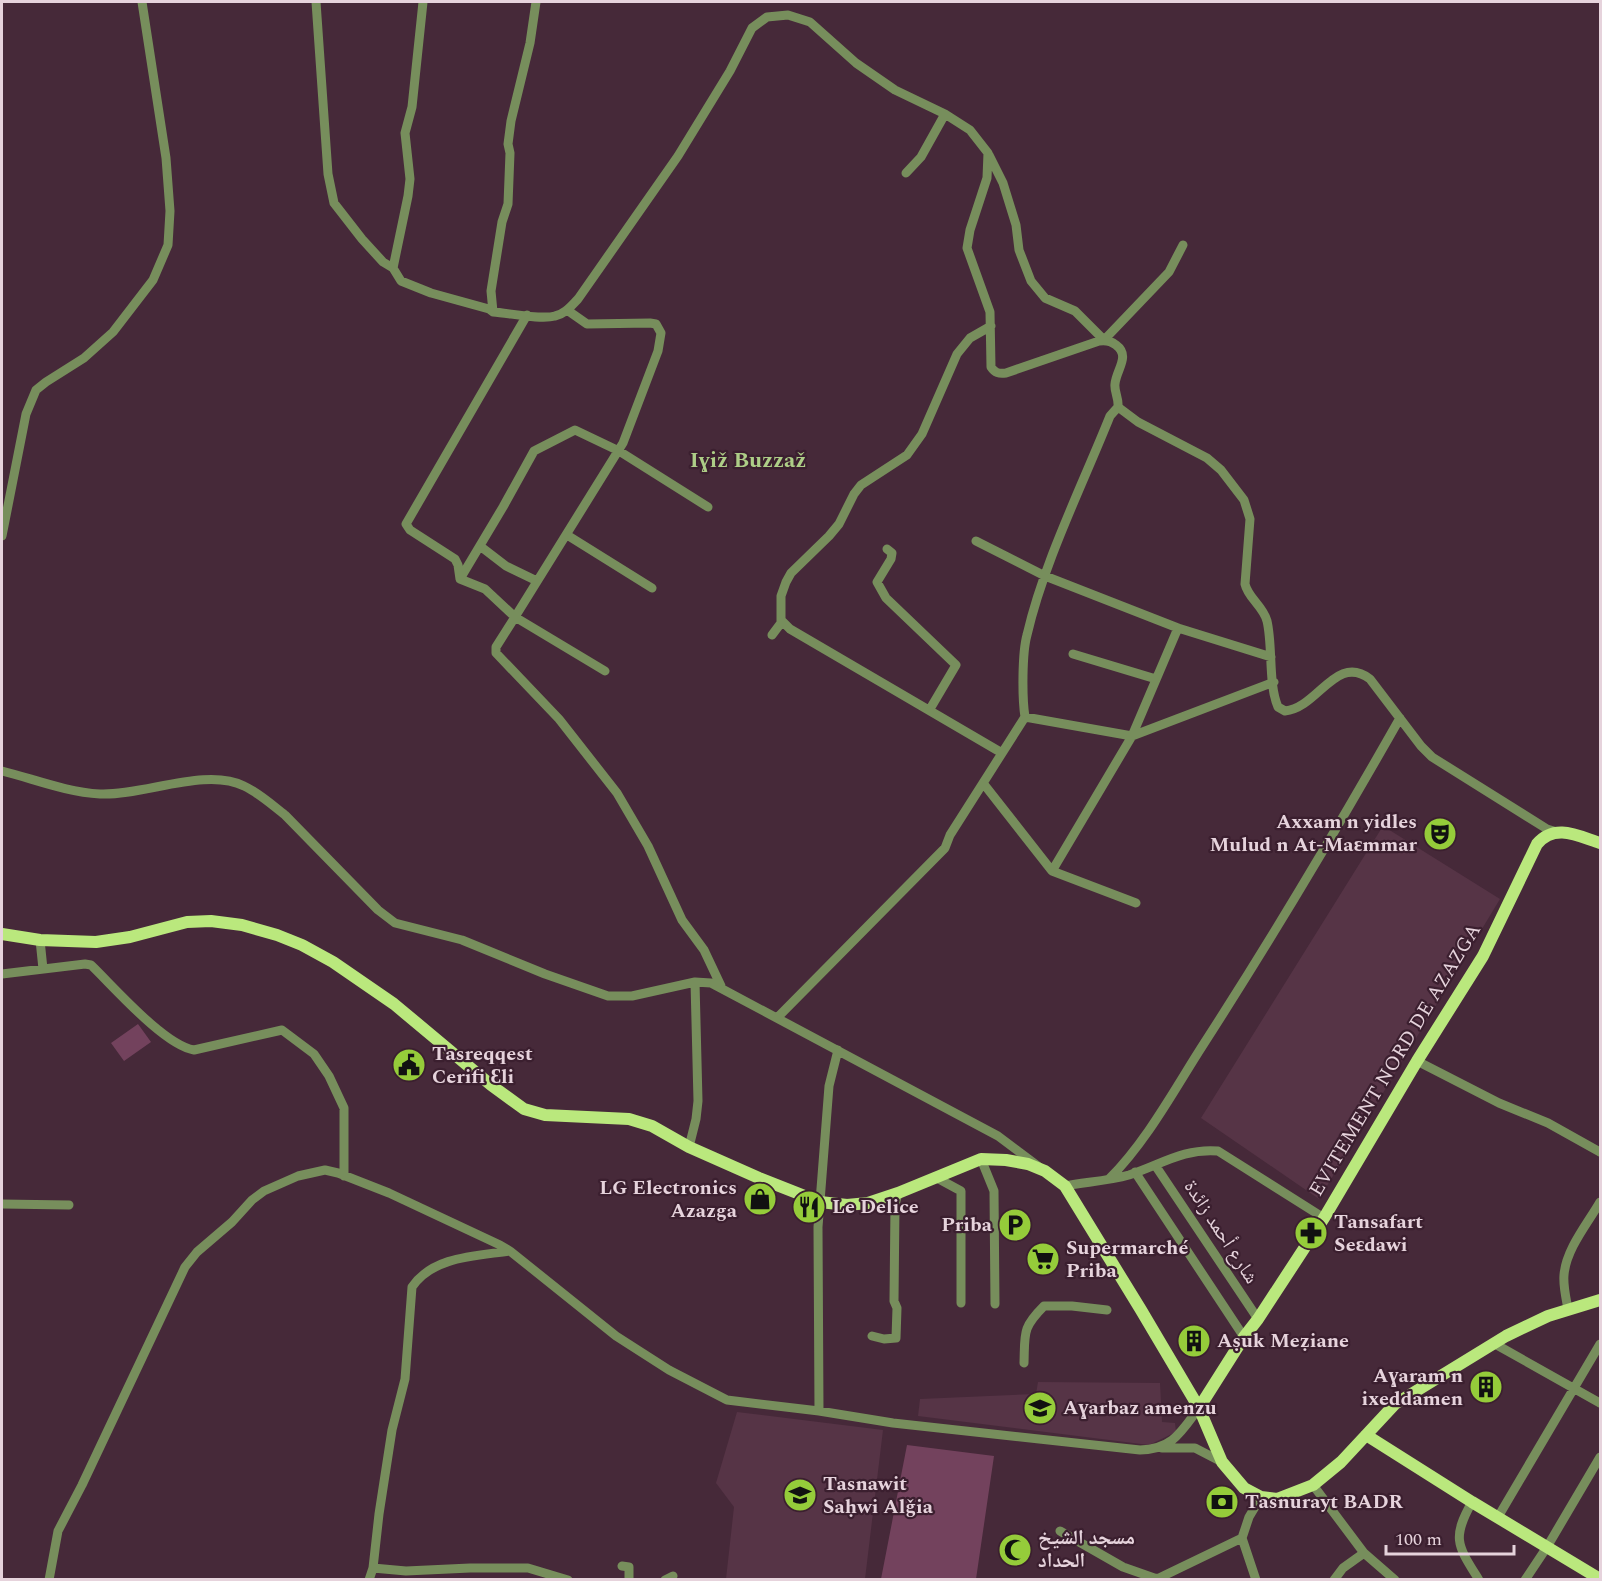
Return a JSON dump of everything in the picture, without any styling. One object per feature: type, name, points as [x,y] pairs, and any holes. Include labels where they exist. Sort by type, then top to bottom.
[{"type":"main road","points":[[1557,832],[1573,834],[1600,843]]},
{"type":"main road","name":"EVITEMENT NORD DE AZAZGA","points":[[1199,1408],[1324,1218],[1417,1061],[1483,956],[1537,844],[1542,838],[1557,832]]},
{"type":"main road","points":[[2,934],[40,940],[96,942],[130,937],[187,922],[212,921],[242,925],[278,935],[333,962],[394,1004],[491,1085],[524,1109],[545,1115],[629,1119],[652,1126],[759,1179],[820,1202],[857,1204],[898,1193],[981,1160],[1006,1160],[1028,1164],[1045,1171],[1065,1186],[1199,1408],[1222,1462],[1244,1488],[1261,1497],[1277,1498],[1313,1485],[1341,1462],[1395,1404],[1527,1326],[1568,1309],[1600,1300]]},
{"type":"main road","points":[[1366,1435],[1600,1579]]},
{"type":"street","points":[[2,536],[26,414],[33,396],[46,382],[84,358],[113,332],[153,280],[168,245],[170,211],[166,158],[142,2]]},
{"type":"street","points":[[316,2],[328,174],[334,203],[383,262],[393,268],[401,281],[493,312],[543,317],[556,316],[567,310],[578,299],[678,156],[730,70],[752,28],[759,21],[774,16],[788,15],[810,22],[856,63],[883,82],[908,97],[945,114],[970,130],[988,153],[1003,183],[1016,225],[1019,250],[1031,281],[1045,298],[1075,311],[1104,340],[1119,346],[1123,361],[1116,375],[1114,386],[1119,401],[1118,407],[1110,416],[1045,576],[1026,637],[1023,705],[1025,717],[950,835],[945,848],[777,1018]]},
{"type":"street","points":[[393,268],[410,179],[405,133],[412,107],[423,2]]},
{"type":"street","points":[[493,312],[490,291],[502,222],[508,204],[510,153],[508,144],[511,121],[530,43],[536,2]]},
{"type":"street","points":[[906,173],[921,156],[945,114]]},
{"type":"street","points":[[988,153],[987,178],[967,248],[985,296],[992,326],[991,367],[993,370],[1000,373],[1104,340],[1169,272],[1183,245]]},
{"type":"street","points":[[567,310],[587,324],[656,324],[660,328],[661,340],[619,451],[496,647],[496,653],[559,719],[617,793],[648,846],[682,920],[704,950],[721,986]]},
{"type":"street","points":[[460,579],[455,559],[410,530],[406,524],[527,315]]},
{"type":"street","points":[[772,635],[781,620],[781,596],[791,573],[839,524],[861,485],[907,455],[922,434],[957,354],[970,338],[992,326]]},
{"type":"street","points":[[1118,407],[1138,422],[1207,458],[1221,470],[1244,500],[1250,519],[1245,585],[1266,620],[1276,705],[1281,710],[1291,710],[1304,705],[1319,693],[1322,687],[1337,677],[1351,671],[1359,672],[1370,679],[1422,746],[1438,761],[1548,829],[1557,832]]},
{"type":"street","points":[[460,579],[534,451],[575,430],[619,451],[708,507]]},
{"type":"street","points":[[567,535],[652,588]]},
{"type":"street","points":[[976,541],[1045,576],[1178,628],[1271,657]]},
{"type":"street","points":[[480,546],[506,566],[537,581]]},
{"type":"street","points":[[887,549],[892,552],[891,559],[877,582],[886,598],[956,664],[930,710]]},
{"type":"street","points":[[460,579],[485,589],[515,617],[605,671]]},
{"type":"street","points":[[781,620],[790,629],[1002,753]]},
{"type":"street","points":[[1052,871],[1132,736],[1178,628]]},
{"type":"street","points":[[1073,654],[1156,679]]},
{"type":"street","points":[[1025,717],[1132,736],[1274,682]]},
{"type":"street","points":[[1109,1179],[1133,1153],[1241,987],[1327,847],[1400,718]]},
{"type":"street","points":[[2,771],[58,787],[99,794],[134,792],[201,780],[230,781],[244,786],[285,815],[378,910],[395,923],[462,940],[545,974],[608,996],[632,996],[695,982],[721,986],[998,1136],[1045,1171]]},
{"type":"street","points":[[983,783],[1052,871],[1136,903]]},
{"type":"street","points":[[40,940],[43,969]]},
{"type":"street","points":[[2,974],[91,965],[160,1032],[183,1048],[194,1050],[282,1030],[314,1054],[329,1076],[344,1108],[344,1176]]},
{"type":"street","points":[[689,1146],[698,1101],[695,982]]},
{"type":"street","points":[[819,1411],[818,1227],[829,1086],[838,1050]]},
{"type":"street","points":[[1417,1061],[1499,1102],[1548,1123],[1600,1152]]},
{"type":"street","points":[[1065,1186],[1135,1172],[1201,1149],[1218,1151],[1324,1218]]},
{"type":"street","points":[[981,1160],[994,1191],[995,1304]]},
{"type":"street","name":"شارع أحمد زائدة","points":[[1155,1165],[1258,1319]]},
{"type":"street","points":[[49,1580],[54,1543],[64,1515],[82,1485],[185,1267],[197,1252],[264,1191],[311,1172],[325,1170],[389,1193],[510,1251],[616,1336],[669,1370],[727,1400],[894,1423],[1140,1450],[1195,1448],[1222,1462]]},
{"type":"street","name":"شارع أحمد زائدة","points":[[1135,1172],[1244,1337]]},
{"type":"street","points":[[937,1178],[961,1191],[961,1304]]},
{"type":"street","points":[[872,1336],[884,1339],[896,1338],[895,1205],[898,1193]]},
{"type":"street","points":[[1568,1309],[1564,1286],[1567,1263],[1575,1244],[1600,1202]]},
{"type":"street","points":[[2,1204],[69,1204]]},
{"type":"street","points":[[369,1580],[373,1568],[392,1430],[405,1379],[412,1287],[418,1278],[457,1258],[510,1251]]},
{"type":"street","points":[[1024,1363],[1024,1330],[1032,1317],[1044,1306],[1107,1310]]},
{"type":"street","points":[[1495,1344],[1600,1402]]},
{"type":"street","points":[[1498,1517],[1600,1344]]},
{"type":"street","points":[[1162,1448],[1178,1436],[1199,1408]]},
{"type":"street","points":[[1525,1580],[1600,1457]]},
{"type":"street","points":[[1313,1485],[1364,1553],[1395,1580]]},
{"type":"street","points":[[1256,1580],[1242,1538],[1249,1517],[1261,1497]]},
{"type":"street","points":[[1472,1502],[1459,1530],[1458,1544],[1479,1580]]},
{"type":"street","points":[[1060,1531],[1123,1567],[1157,1579],[1242,1538]]},
{"type":"street","points":[[1334,1580],[1343,1568],[1364,1553]]},
{"type":"street","points":[[622,1566],[629,1567],[628,1580]]},
{"type":"street","points":[[373,1568],[406,1571],[528,1568],[568,1580]]},
{"type":"shaded area","points":[[1383,826],[1500,899],[1319,1199],[1201,1118]]},
{"type":"shaded area","points":[[138,1024],[151,1042],[124,1061],[111,1043]]},
{"type":"shaded area","name":"Aɣarbaz amenzu","points":[[1038,1382],[1160,1383],[1162,1422],[1175,1423],[1176,1432],[1149,1445],[918,1416],[920,1399],[1036,1394]]},
{"type":"shaded area","name":"Tasnawit Saḥwi Alǧia","points":[[737,1412],[883,1430],[865,1579],[726,1579],[734,1507],[716,1483]]},
{"type":"shaded area","points":[[907,1445],[994,1456],[976,1579],[881,1579]]},
{"type":"place","name":"Axxam n yidles Mulud n At-Maɛmmar","points":[[1440,834]]},
{"type":"place","name":"Tasreqqest Cerifi Ɛli","points":[[409,1065]]},
{"type":"place","name":"LG Electronics Azazga","points":[[760,1199]]},
{"type":"place","name":"Le Delice","points":[[809,1207]]},
{"type":"place","name":"Priba","points":[[1015,1225]]},
{"type":"place","name":"Tansafart Seɛdawi","points":[[1311,1233]]},
{"type":"place","name":"Supermarché Priba","points":[[1043,1259]]},
{"type":"place","name":"Aṣuk Meẓiane","points":[[1194,1341]]},
{"type":"place","name":"Aɣaram n ixeddamen","points":[[1486,1387]]},
{"type":"place","name":"Aɣarbaz amenzu","points":[[1040,1408]]},
{"type":"place","name":"Tasnawit Saḥwi Alǧia","points":[[800,1495]]},
{"type":"place","name":"Tasnurayt BADR","points":[[1222,1502]]},
{"type":"place","name":"مسجد الشيخ الحداد","points":[[1015,1550]]},
{"type":"district","name":"Iɣiž Buzzaž","points":[[748,460]]}]
